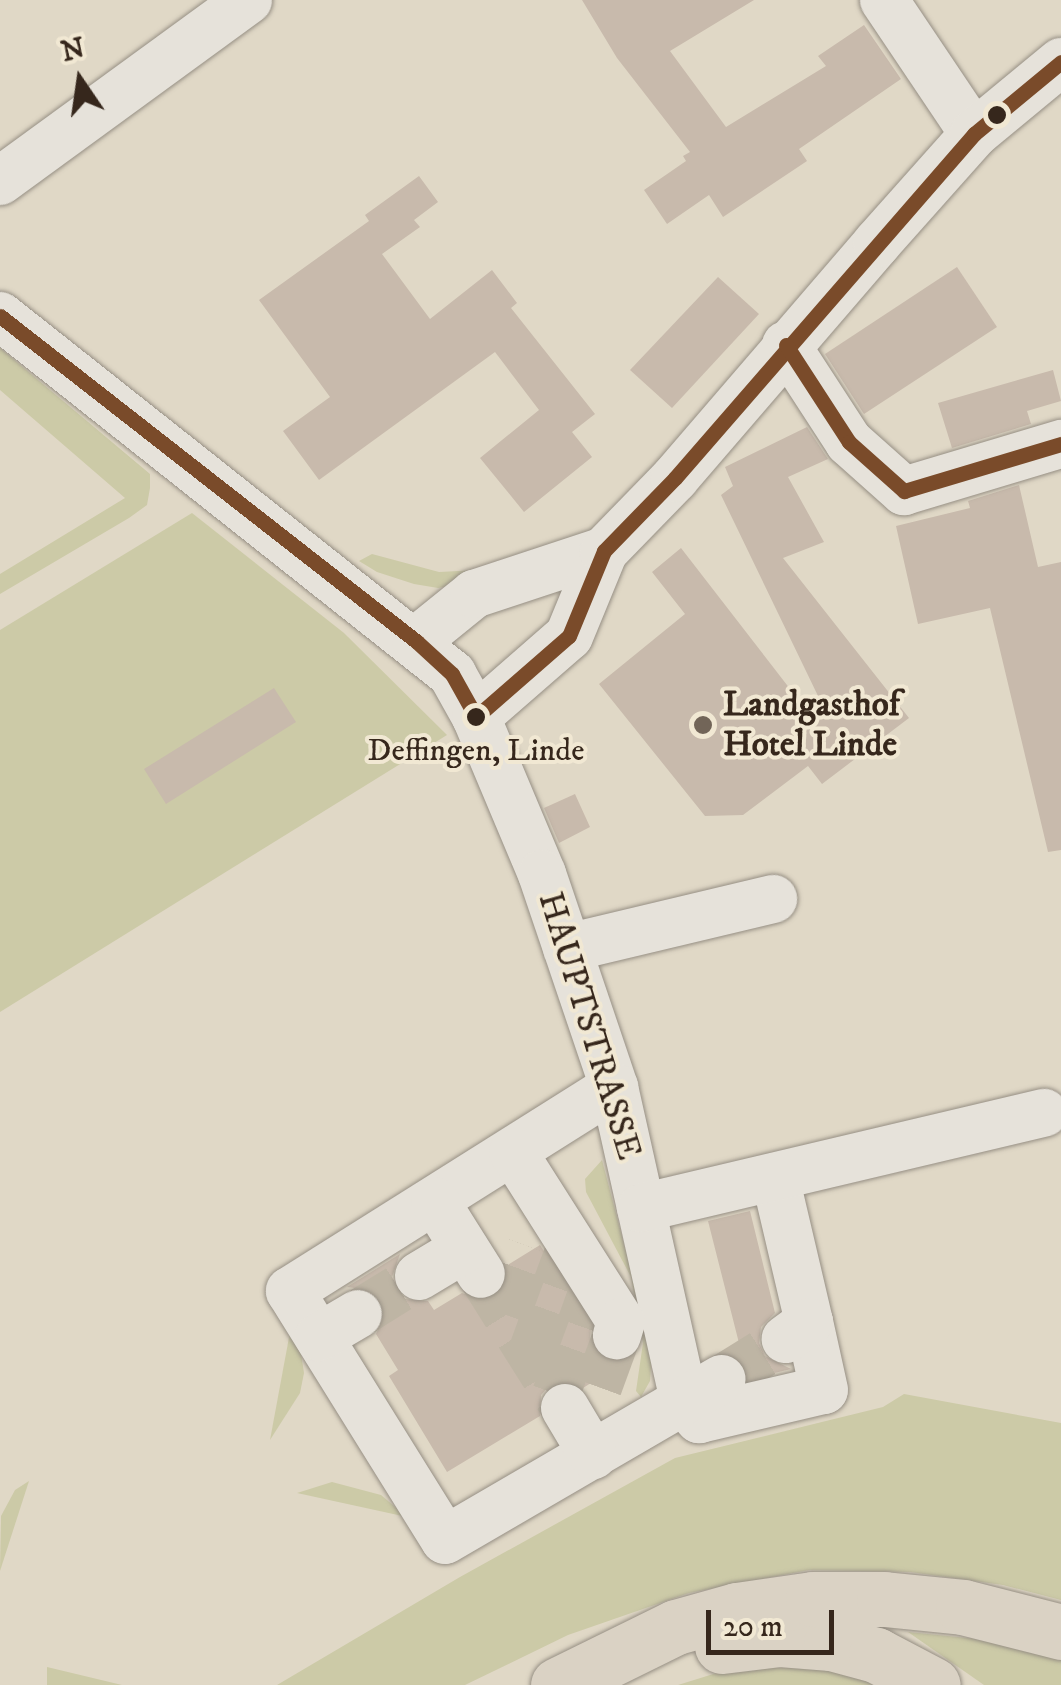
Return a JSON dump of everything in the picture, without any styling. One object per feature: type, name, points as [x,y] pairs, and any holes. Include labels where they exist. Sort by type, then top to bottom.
[{"type":"highway","points":[[558,1685],[676,1626],[737,1610],[813,1600],[884,1599],[962,1608],[1061,1632]]},
{"type":"highway","points":[[628,1685],[661,1665],[722,1646],[780,1639],[831,1643],[876,1655],[933,1685]]},
{"type":"street","points":[[0,180],[248,0]]},
{"type":"street","points":[[884,0],[974,134]]},
{"type":"street","points":[[476,717],[569,636],[604,551],[675,478],[786,345],[974,134],[1061,62]]},
{"type":"street","name":"HAUPTSTRASSE","points":[[0,316],[416,641],[452,674],[476,717],[542,874],[614,1087],[641,1208],[704,1391]]},
{"type":"street","points":[[786,345],[849,442],[904,491],[1061,444]]},
{"type":"street","points":[[416,641],[474,594],[604,551]]},
{"type":"street","points":[[567,948],[773,899]]},
{"type":"street","points":[[614,1087],[290,1291],[338,1326],[445,1540],[584,1421],[704,1391],[699,1420],[824,1390],[796,1331],[775,1177]]},
{"type":"street","points":[[641,1208],[1044,1113]]},
{"type":"street","points":[[514,1152],[538,1225],[622,1322],[617,1335]]},
{"type":"street","points":[[419,1276],[472,1262],[435,1201]]},
{"type":"shaded area","points":[[0,348],[150,474],[150,488],[147,505],[129,518],[0,594],[0,574],[125,498],[0,390]]},
{"type":"shaded area","points":[[192,513],[344,633],[447,735],[0,1012],[0,630]]},
{"type":"shaded area","points":[[372,554],[439,572],[478,570],[476,581],[438,588],[414,584],[377,572],[359,561]]},
{"type":"shaded area","points":[[602,1160],[652,1351],[650,1381],[641,1397],[636,1391],[643,1343],[631,1277],[586,1192],[585,1179]]},
{"type":"shaded area","points":[[290,1332],[300,1347],[304,1373],[300,1393],[270,1440]]},
{"type":"shaded area","points":[[904,1394],[1061,1423],[1061,1600],[1003,1585],[910,1572],[809,1570],[689,1593],[568,1635],[465,1685],[277,1685],[460,1577],[675,1458],[883,1407]]},
{"type":"shaded area","points":[[29,1481],[0,1571],[1,1516],[15,1490]]},
{"type":"shaded area","points":[[332,1482],[381,1495],[407,1517],[297,1493]]},
{"type":"shaded area","points":[[908,1632],[997,1641],[1061,1656],[1061,1685],[984,1685]]},
{"type":"shaded area","points":[[782,1662],[849,1670],[886,1685],[678,1685],[739,1666]]},
{"type":"shaded area","points":[[47,1667],[122,1685],[47,1685]]},
{"type":"building","points":[[582,0],[754,0],[670,51],[726,127],[826,66],[818,56],[864,25],[901,79],[799,149],[807,161],[723,217],[709,195],[667,224],[644,190],[686,161],[683,156],[690,152],[617,58]]},
{"type":"building","points":[[419,176],[438,202],[414,220],[420,227],[382,254],[430,319],[492,270],[517,303],[511,308],[595,414],[572,432],[592,457],[524,512],[480,458],[539,410],[495,352],[319,480],[283,431],[330,397],[259,300],[369,221],[365,215]]},
{"type":"building","points":[[957,267],[997,327],[864,414],[825,354]]},
{"type":"building","points":[[718,277],[759,314],[672,408],[630,370]]},
{"type":"building","points":[[1053,370],[1061,401],[1027,411],[1031,424],[952,448],[938,403]]},
{"type":"building","points":[[807,427],[828,459],[788,477],[824,542],[783,558],[909,718],[822,784],[808,766],[743,815],[705,816],[599,684],[685,614],[652,572],[681,548],[804,707],[819,698],[721,495],[733,486],[725,467]]},
{"type":"building","points":[[1019,485],[1038,567],[1061,562],[1061,850],[1048,852],[990,608],[918,624],[896,526],[970,508],[968,501]]},
{"type":"building","points":[[274,688],[296,722],[166,804],[144,769]]},
{"type":"building","points":[[575,794],[590,827],[559,843],[544,808]]},
{"type":"building","points":[[750,1211],[775,1313],[761,1327],[759,1343],[765,1356],[791,1369],[749,1379],[745,1364],[729,1353],[740,1347],[708,1221]]},
{"type":"building","points":[[540,1245],[591,1326],[590,1340],[596,1353],[610,1361],[629,1359],[583,1388],[566,1381],[550,1385],[541,1395],[540,1416],[447,1472],[389,1376],[398,1370],[376,1334],[385,1315],[382,1301],[371,1290],[347,1287],[400,1254],[392,1277],[405,1299],[428,1301],[434,1310],[462,1293],[483,1301],[505,1288],[506,1266]]},
{"type":"tunnel","points":[[531,1355],[572,1243]]},
{"type":"tunnel","points":[[506,1315],[531,1247]]},
{"type":"tunnel","points":[[481,1274],[565,1408]]},
{"type":"tunnel","points":[[358,1314],[419,1276]]},
{"type":"tunnel","points":[[556,1394],[596,1282]]},
{"type":"tunnel","points":[[598,1387],[617,1335]]},
{"type":"tunnel","points":[[722,1379],[783,1341]]},
{"type":"transit line","points":[[0,316],[416,641],[452,674],[476,717],[569,636],[604,551],[675,478],[974,134],[1061,62]]},
{"type":"transit line","points":[[786,345],[849,442],[904,491],[1061,444]]},
{"type":"place","name":"Deffingen, Linde","points":[[476,717]]},
{"type":"place","name":"Landgasthof Hotel Linde","points":[[703,725]]}]
